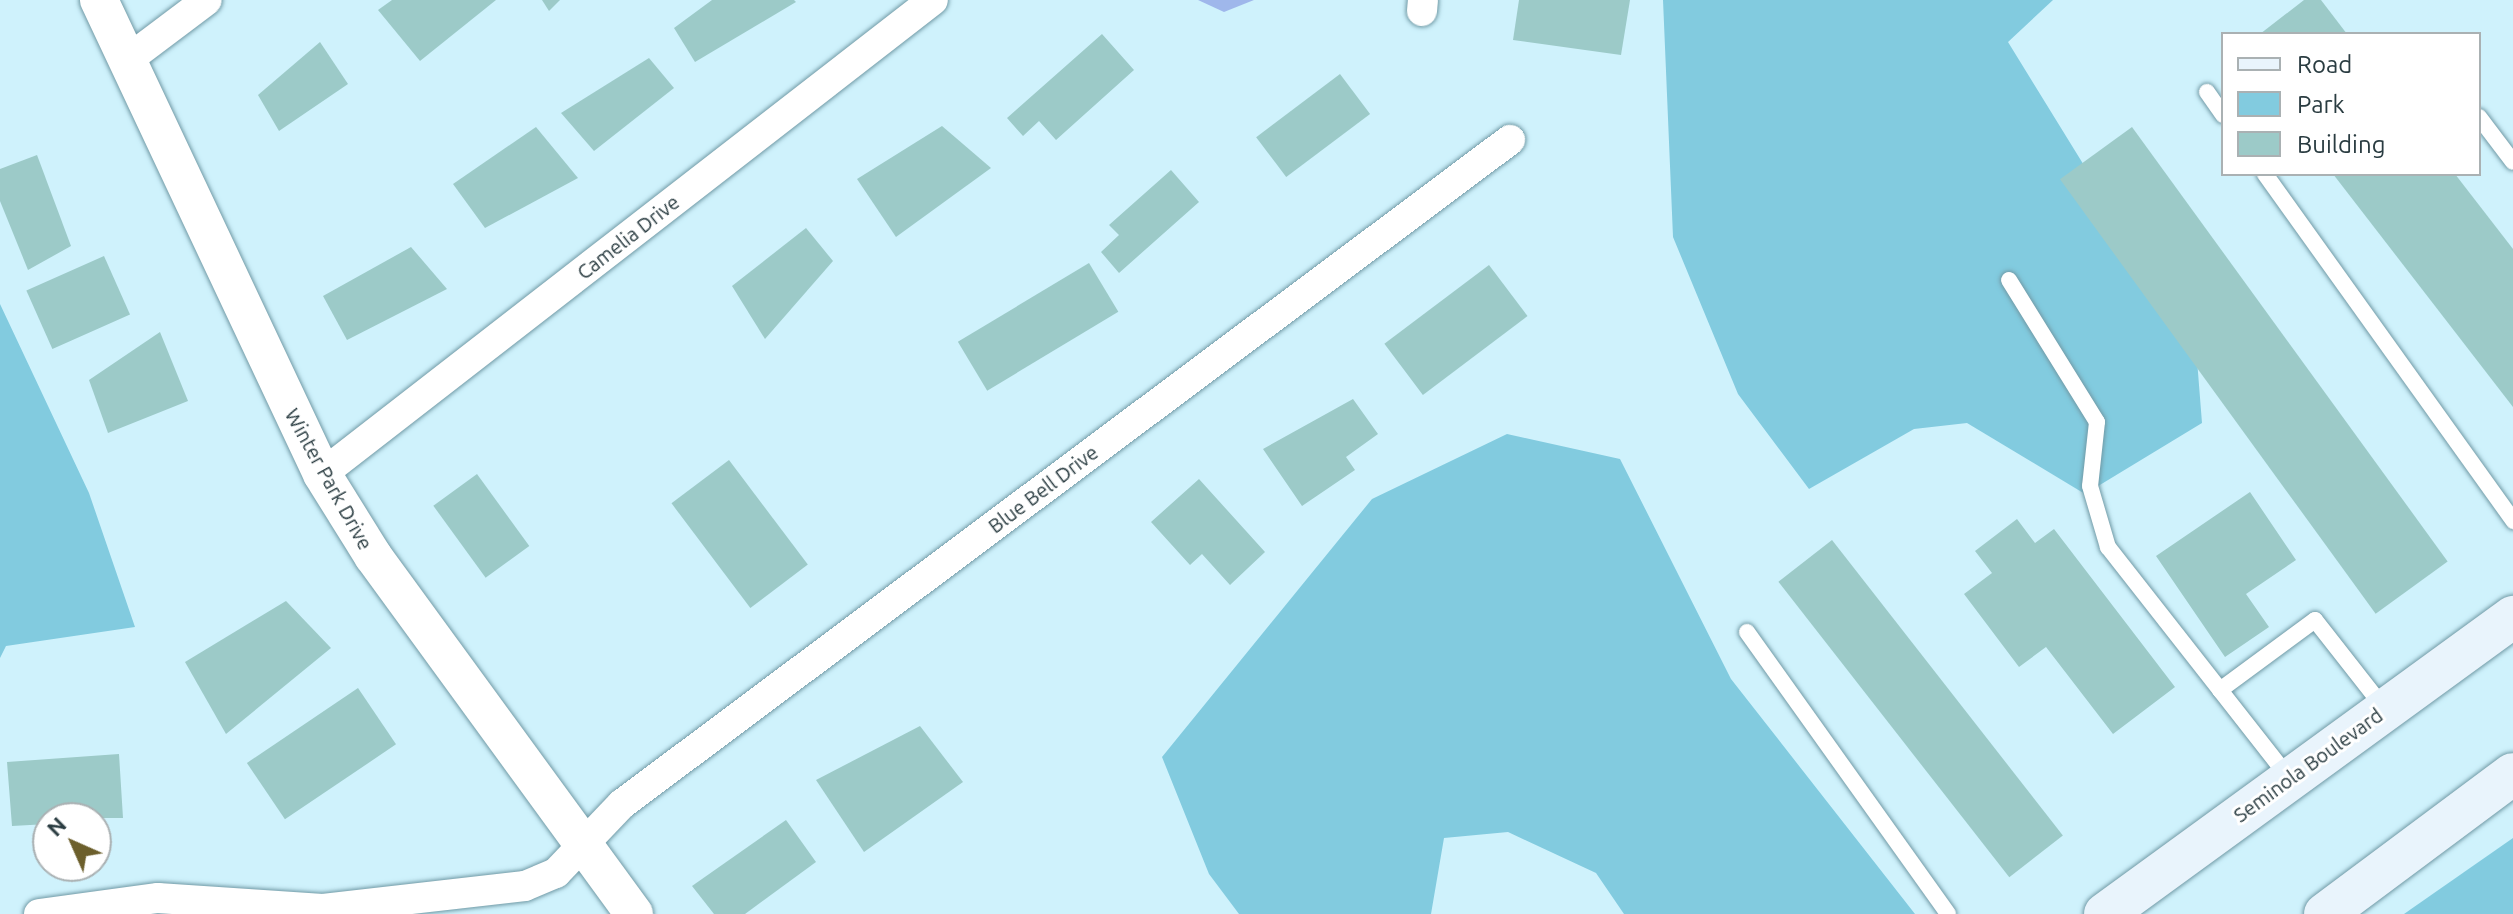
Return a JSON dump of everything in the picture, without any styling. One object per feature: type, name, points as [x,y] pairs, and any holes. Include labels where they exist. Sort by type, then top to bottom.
[{"type":"main road","name":"Seminola Boulevard","points":[[2105,914],[2513,617]]},
{"type":"main road","points":[[2325,914],[2513,774]]},
{"type":"street","name":"Winter Park Drive","points":[[99,0],[322,474],[373,556],[634,914]]},
{"type":"street","points":[[126,61],[207,0]]},
{"type":"street","name":"Camelia Drive","points":[[322,474],[933,0]]},
{"type":"street","name":"Blue Bell Drive","points":[[39,914],[158,898],[323,909],[525,886],[556,873],[622,804],[1510,140]]},
{"type":"lane","points":[[2207,92],[2221,112]]},
{"type":"lane","points":[[2481,120],[2513,162]]},
{"type":"lane","points":[[2266,176],[2513,521]]},
{"type":"lane","points":[[2009,280],[2097,422],[2090,486],[2108,547],[2289,779]]},
{"type":"lane","points":[[2220,690],[2315,620],[2385,709]]},
{"type":"lane","points":[[1747,632],[1948,914]]},
{"type":"green space","points":[[1663,0],[2053,0],[2008,42],[2196,347],[2202,423],[2085,494],[1967,423],[1914,429],[1809,489],[1738,394],[1673,237]]},
{"type":"green space","points":[[0,304],[89,493],[135,627],[6,646],[0,658]]},
{"type":"green space","points":[[1507,434],[1620,459],[1731,679],[1915,914],[1624,914],[1596,873],[1508,832],[1444,838],[1431,914],[1239,914],[1209,874],[1162,757],[1372,499]]},
{"type":"green space","points":[[2513,838],[2513,914],[2404,914],[2414,907]]},
{"type":"shaded area","points":[[1198,0],[1254,0],[1224,12]]},
{"type":"building","points":[[392,0],[496,0],[420,61],[378,10]]},
{"type":"building","points":[[542,0],[560,0],[549,11]]},
{"type":"building","points":[[712,0],[796,2],[695,62],[674,28]]},
{"type":"building","points":[[1519,0],[1630,0],[1621,55],[1513,40]]},
{"type":"building","points":[[2304,0],[2321,0],[2345,32],[2263,32]]},
{"type":"building","points":[[1102,34],[1134,70],[1056,140],[1039,121],[1023,136],[1007,118]]},
{"type":"building","points":[[320,42],[348,84],[279,131],[258,95]]},
{"type":"building","points":[[649,58],[674,88],[594,151],[561,113]]},
{"type":"building","points":[[1340,74],[1370,114],[1286,177],[1256,137]]},
{"type":"building","points":[[942,126],[991,168],[896,237],[857,179]]},
{"type":"building","points":[[536,127],[578,178],[485,228],[453,184]]},
{"type":"building","points":[[2132,127],[2448,561],[2376,614],[2060,179]]},
{"type":"building","points":[[37,155],[71,246],[28,270],[0,201],[0,169]]},
{"type":"building","points":[[1171,170],[1199,202],[1119,273],[1101,252],[1119,235],[1109,225]]},
{"type":"building","points":[[2335,176],[2457,176],[2513,249],[2513,407]]},
{"type":"building","points":[[806,228],[833,261],[765,339],[732,286]]},
{"type":"building","points":[[411,247],[447,289],[347,340],[323,296]]},
{"type":"building","points":[[104,256],[130,314],[52,349],[26,291]]},
{"type":"building","points":[[1089,263],[1118,312],[987,391],[958,342]]},
{"type":"building","points":[[1489,265],[1528,316],[1423,395],[1384,344]]},
{"type":"building","points":[[160,332],[188,401],[108,433],[89,380]]},
{"type":"building","points":[[1353,399],[1378,434],[1346,457],[1355,470],[1302,506],[1263,449]]},
{"type":"building","points":[[729,460],[808,565],[750,608],[671,503]]},
{"type":"building","points":[[477,474],[529,546],[486,578],[433,506]]},
{"type":"building","points":[[1199,479],[1265,552],[1230,585],[1202,554],[1190,565],[1151,522]]},
{"type":"building","points":[[2250,492],[2296,560],[2246,594],[2269,627],[2225,657],[2156,556]]},
{"type":"building","points":[[2017,519],[2035,543],[2054,529],[2175,687],[2113,734],[2046,647],[2019,667],[1964,594],[1992,573],[1975,551]]},
{"type":"building","points":[[1832,540],[2063,836],[2009,877],[1778,582]]},
{"type":"building","points":[[286,601],[331,648],[226,734],[185,662]]},
{"type":"building","points":[[358,688],[396,744],[285,819],[247,763]]},
{"type":"building","points":[[920,726],[963,782],[864,852],[816,780]]},
{"type":"building","points":[[119,754],[123,818],[112,818],[112,802],[32,802],[32,825],[12,826],[7,762]]},
{"type":"building","points":[[786,820],[816,862],[745,914],[714,914],[692,886]]}]
